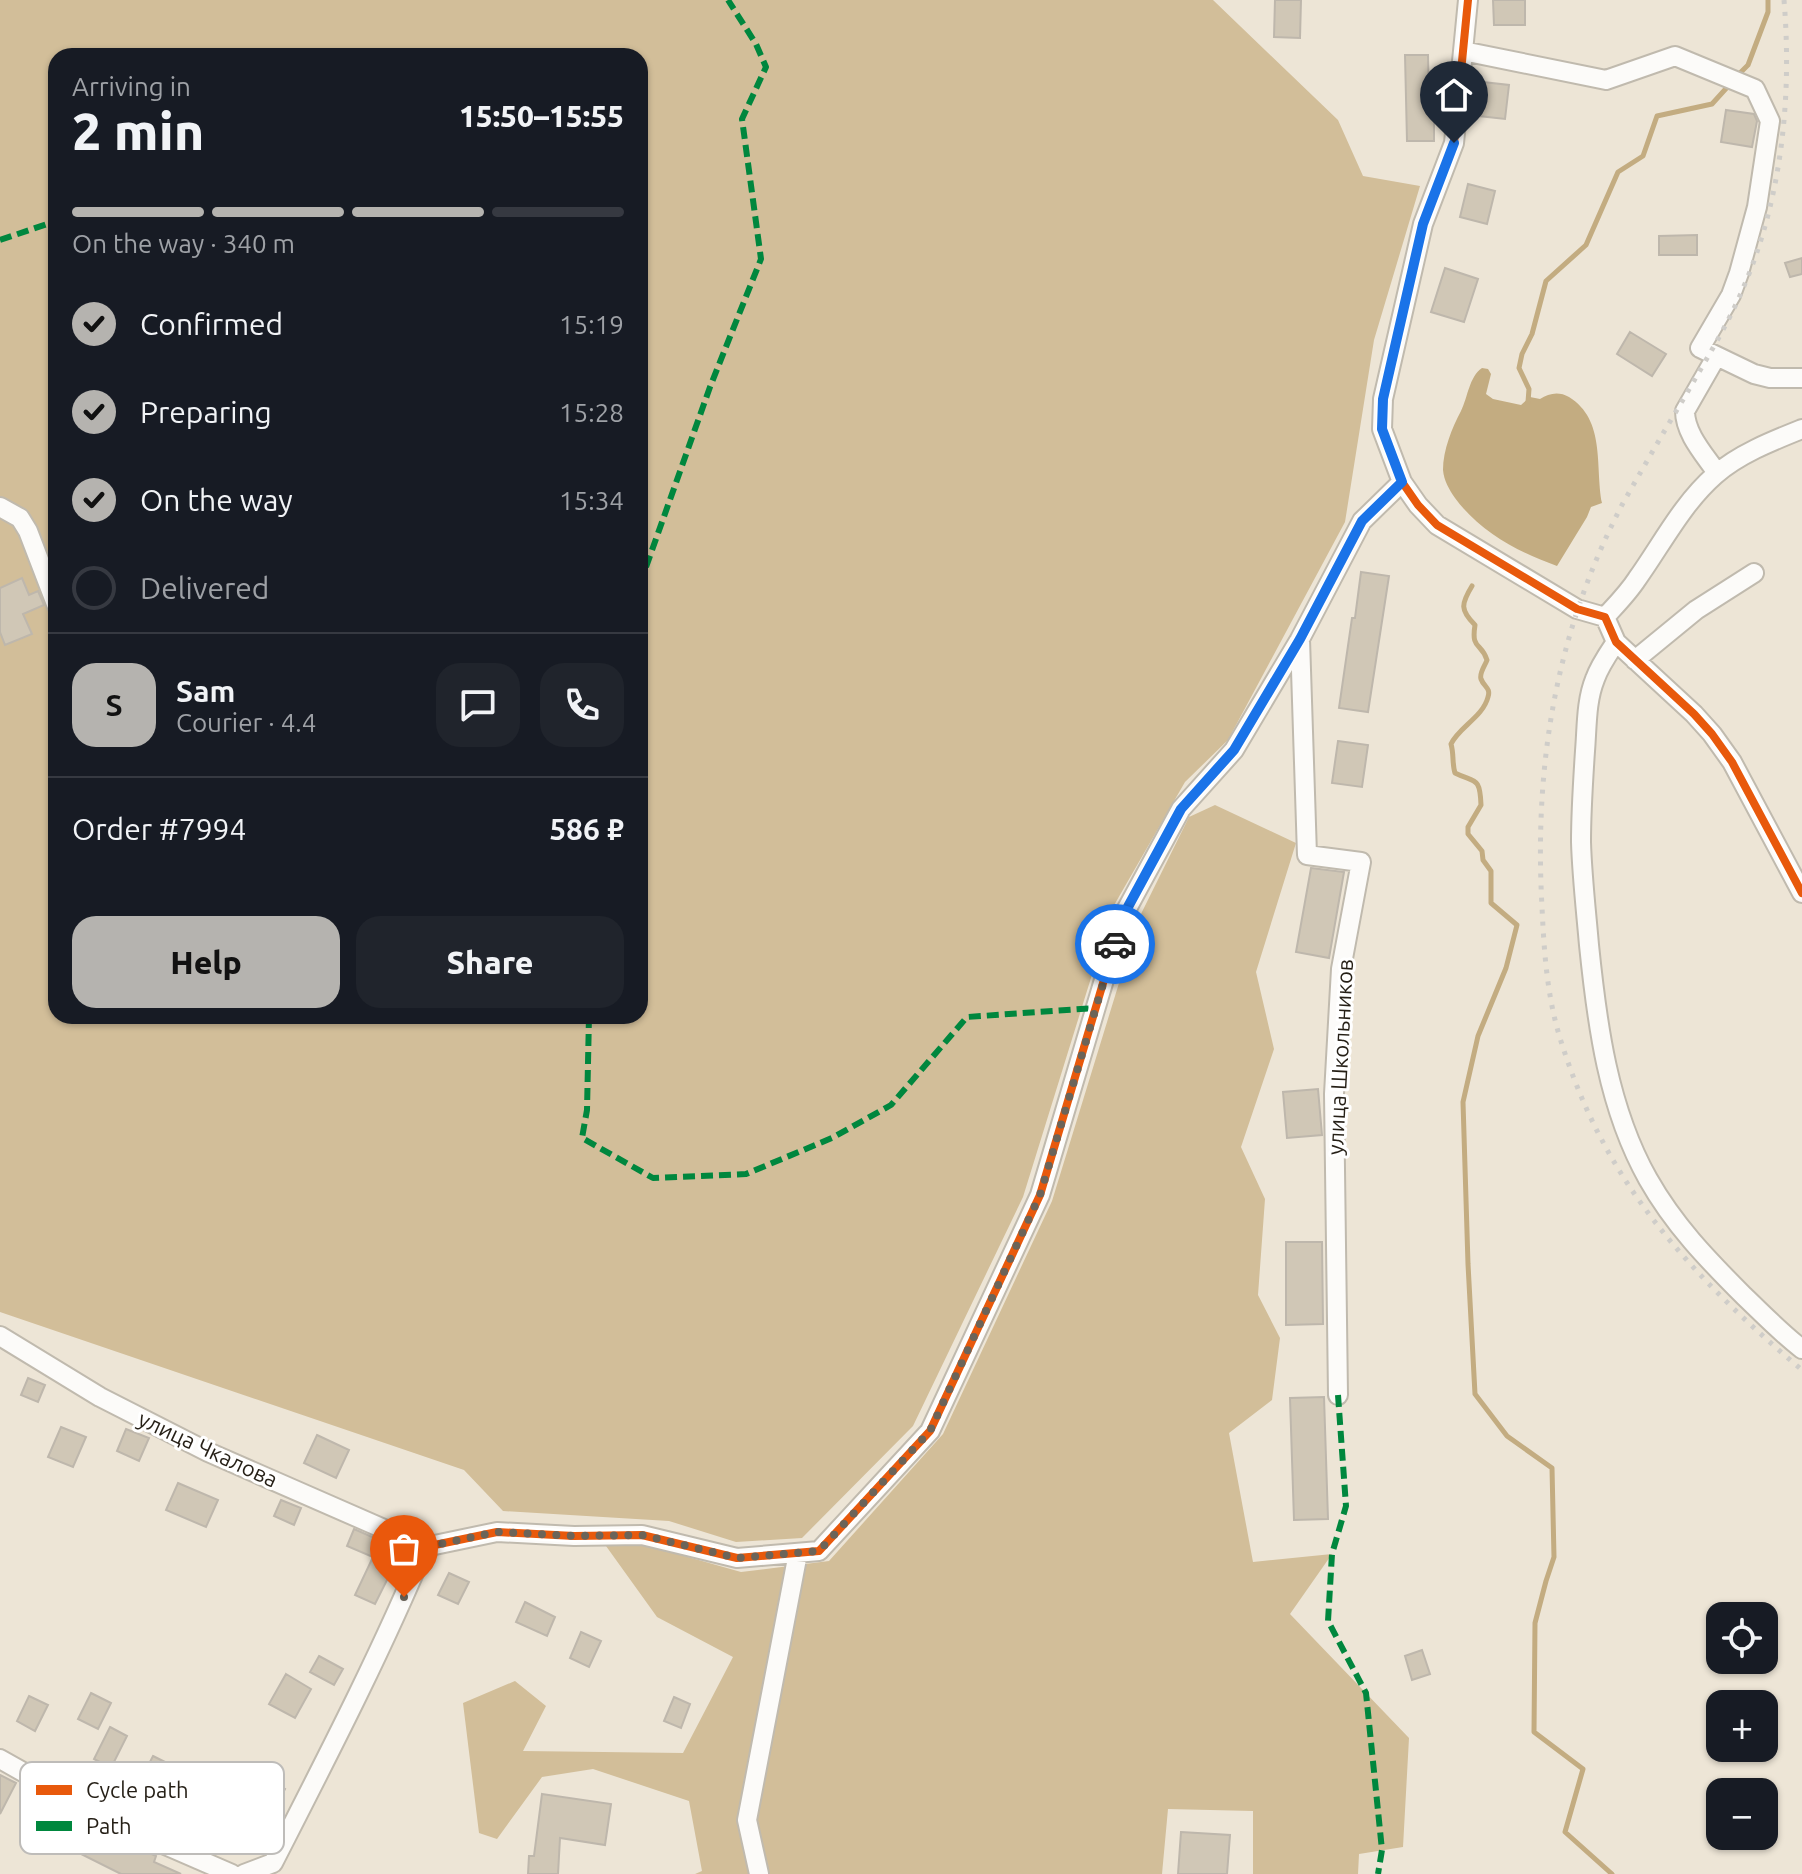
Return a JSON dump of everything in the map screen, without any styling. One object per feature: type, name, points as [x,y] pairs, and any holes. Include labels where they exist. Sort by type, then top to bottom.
[{"type":"street","points":[[1468,0],[1454,143],[1423,224],[1383,399],[1382,429],[1402,482],[1437,525],[1577,609],[1605,617]]},
{"type":"street","points":[[1463,51],[1606,80],[1675,56],[1755,89],[1770,121],[1757,207],[1739,273],[1720,315],[1700,348],[1736,367],[1762,376],[1802,378]]},
{"type":"street","points":[[1716,357],[1685,411],[1685,420],[1717,473]]},
{"type":"street","points":[[1605,617],[1635,582],[1699,490],[1717,473],[1758,448],[1802,429]]},
{"type":"street","name":"улица Школьников","points":[[1338,1395],[1334,1094],[1341,969],[1361,862],[1307,855],[1300,639],[1362,521],[1402,482]]},
{"type":"street","points":[[0,507],[20,518],[48,583]]},
{"type":"street","points":[[1635,660],[1696,610],[1754,573]]},
{"type":"street","points":[[1605,617],[1616,642],[1694,714],[1732,762],[1802,893]]},
{"type":"street","points":[[284,1851],[425,1547],[497,1532],[574,1536],[642,1535],[737,1558],[819,1551],[930,1431],[1040,1195],[1123,916],[1181,809],[1234,750],[1300,639]]},
{"type":"street","points":[[1616,642],[1601,665],[1590,696],[1581,805],[1583,876],[1591,958],[1610,1082],[1635,1153],[1680,1228],[1786,1337],[1802,1349]]},
{"type":"street","name":"улица Чкалова","points":[[0,1336],[100,1397],[208,1452],[425,1547]]},
{"type":"street","points":[[759,1874],[747,1820],[798,1553]]},
{"type":"street","points":[[0,1759],[20,1770]]},
{"type":"street","points":[[186,1854],[232,1874]]},
{"type":"street","points":[[244,1874],[276,1868]]},
{"type":"shaded area","points":[[0,0],[1213,0],[1338,120],[1363,176],[1420,186],[1374,340],[1345,522],[1228,740],[1185,782],[1113,907],[1023,1197],[913,1426],[802,1538],[736,1542],[669,1521],[503,1511],[464,1470],[0,1312]]},
{"type":"shaded area","points":[[1482,368],[1488,369],[1491,374],[1486,394],[1493,399],[1521,405],[1530,397],[1540,399],[1562,394],[1581,407],[1594,431],[1602,503],[1591,507],[1557,566],[1514,547],[1488,531],[1465,510],[1446,481],[1443,462],[1449,439],[1471,382]]},
{"type":"shaded area","points":[[1215,805],[1296,843],[1256,972],[1274,1049],[1241,1147],[1265,1199],[1258,1295],[1280,1338],[1272,1400],[1229,1433],[1253,1562],[1332,1554],[1290,1614],[1409,1738],[1403,1847],[1359,1854],[1358,1874],[1253,1874],[1253,1811],[1168,1809],[1162,1874],[695,1874],[702,1871],[689,1801],[593,1769],[542,1777],[497,1839],[479,1833],[463,1703],[515,1681],[546,1706],[523,1751],[683,1753],[733,1657],[657,1617],[606,1546],[649,1546],[741,1572],[829,1561],[943,1434],[1052,1201],[1139,918],[1189,817]]},
{"type":"building","points":[[1275,0],[1301,0],[1300,38],[1274,37]]},
{"type":"building","points":[[1493,0],[1525,0],[1525,25],[1494,25]]},
{"type":"building","points":[[1405,55],[1428,55],[1429,109],[1434,109],[1434,141],[1407,141]]},
{"type":"building","points":[[1483,82],[1509,85],[1505,119],[1479,116]]},
{"type":"building","points":[[1726,110],[1754,114],[1757,121],[1752,147],[1721,142]]},
{"type":"building","points":[[1468,184],[1495,191],[1487,224],[1460,217]]},
{"type":"building","points":[[1697,235],[1697,255],[1659,255],[1659,236]]},
{"type":"building","points":[[1802,258],[1802,274],[1790,277],[1785,263]]},
{"type":"building","points":[[1445,268],[1478,279],[1464,322],[1431,312]]},
{"type":"building","points":[[1630,332],[1666,354],[1652,376],[1617,354]]},
{"type":"building","points":[[1361,572],[1389,576],[1368,712],[1339,708]]},
{"type":"building","points":[[22,578],[29,595],[38,591],[44,605],[23,614],[32,634],[5,645],[0,632],[0,588]]},
{"type":"building","points":[[1338,741],[1368,745],[1362,787],[1332,783]]},
{"type":"building","points":[[1311,868],[1344,872],[1329,958],[1296,952]]},
{"type":"building","points":[[1318,1089],[1322,1135],[1287,1138],[1283,1092]]},
{"type":"building","points":[[1286,1242],[1322,1242],[1323,1324],[1286,1325]]},
{"type":"building","points":[[28,1378],[45,1385],[38,1402],[21,1395]]},
{"type":"building","points":[[1324,1397],[1328,1519],[1294,1520],[1290,1398]]},
{"type":"building","points":[[61,1427],[86,1437],[73,1467],[48,1457]]},
{"type":"building","points":[[126,1429],[149,1438],[139,1461],[117,1451]]},
{"type":"building","points":[[317,1435],[349,1450],[336,1478],[304,1463]]},
{"type":"building","points":[[178,1483],[218,1500],[206,1527],[166,1510]]},
{"type":"building","points":[[281,1500],[301,1508],[294,1525],[274,1516]]},
{"type":"building","points":[[354,1529],[402,1550],[375,1604],[355,1595],[373,1557],[347,1546]]},
{"type":"building","points":[[449,1573],[469,1582],[458,1604],[438,1595]]},
{"type":"building","points":[[525,1602],[555,1617],[547,1636],[516,1622]]},
{"type":"building","points":[[581,1632],[601,1641],[589,1667],[570,1658]]},
{"type":"building","points":[[1422,1650],[1430,1674],[1412,1680],[1405,1656]]},
{"type":"building","points":[[319,1656],[343,1669],[334,1685],[310,1672]]},
{"type":"building","points":[[286,1674],[311,1689],[295,1718],[269,1704]]},
{"type":"building","points":[[91,1693],[111,1703],[98,1729],[78,1719]]},
{"type":"building","points":[[29,1696],[48,1705],[35,1731],[17,1721]]},
{"type":"building","points":[[674,1697],[690,1704],[681,1728],[664,1721]]},
{"type":"building","points":[[110,1727],[127,1736],[114,1762],[94,1759]]},
{"type":"building","points":[[153,1756],[165,1762],[150,1762]]},
{"type":"building","points":[[0,1775],[16,1783],[0,1814]]},
{"type":"building","points":[[542,1794],[611,1804],[605,1845],[560,1838],[558,1874],[528,1874],[529,1856],[534,1856]]},
{"type":"building","points":[[1181,1832],[1230,1835],[1227,1874],[1178,1874]]},
{"type":"building","points":[[81,1854],[152,1854],[156,1856],[154,1862],[181,1874],[121,1874]]},
{"type":"waterway","points":[[1738,75],[1748,65],[1768,12],[1768,0]]},
{"type":"waterway","points":[[1528,402],[1529,389],[1519,368],[1546,281],[1586,245],[1618,172],[1643,156],[1657,116],[1712,104],[1731,83]]},
{"type":"waterway","points":[[1472,586],[1464,607],[1475,625],[1475,642],[1487,660],[1481,677],[1489,694],[1481,710],[1451,744],[1455,773],[1478,785],[1481,805],[1468,827],[1468,834],[1482,851],[1483,860],[1491,871],[1491,903],[1517,925],[1506,968],[1478,1036],[1463,1102],[1475,1394],[1507,1436],[1552,1468],[1554,1557],[1535,1623],[1534,1732],[1583,1769],[1565,1832],[1612,1874]]},
{"type":"railway","points":[[1784,0],[1785,109],[1767,217],[1757,252],[1731,315],[1623,503],[1581,600],[1554,699],[1546,750],[1540,854],[1544,940],[1552,1006],[1569,1065],[1597,1131],[1623,1176],[1667,1237],[1718,1294],[1802,1370]]},
{"type":"marked path","points":[[648,561],[710,387],[761,259],[742,119],[766,67],[756,44],[728,0]]},
{"type":"marked path","points":[[0,240],[48,224]]},
{"type":"marked path","points":[[589,1024],[587,1110],[582,1138],[653,1178],[746,1174],[832,1138],[891,1105],[967,1017],[1096,1008]]},
{"type":"marked path","points":[[1338,1395],[1346,1506],[1332,1554],[1328,1621],[1366,1693],[1382,1850],[1378,1874]]},
{"type":"cycle path","points":[[1468,0],[1454,143],[1423,224],[1383,399],[1382,429],[1402,482],[1437,525],[1577,609],[1605,617],[1616,642],[1694,714],[1732,762],[1802,893]]},
{"type":"cycle path","points":[[425,1547],[497,1532],[574,1536],[642,1535],[737,1558],[819,1551],[930,1431],[1040,1195],[1123,916],[1181,809],[1234,750],[1300,639],[1362,521],[1402,482]]},
{"type":"way so far","points":[[404,1597],[425,1547],[497,1532],[574,1536],[642,1535],[737,1558],[819,1551],[930,1431],[1040,1195],[1115,944]]},
{"type":"route","points":[[1115,944],[1123,916],[1181,809],[1234,750],[1300,639],[1362,521],[1402,482],[1382,429],[1383,399],[1423,224],[1454,143]]}]
